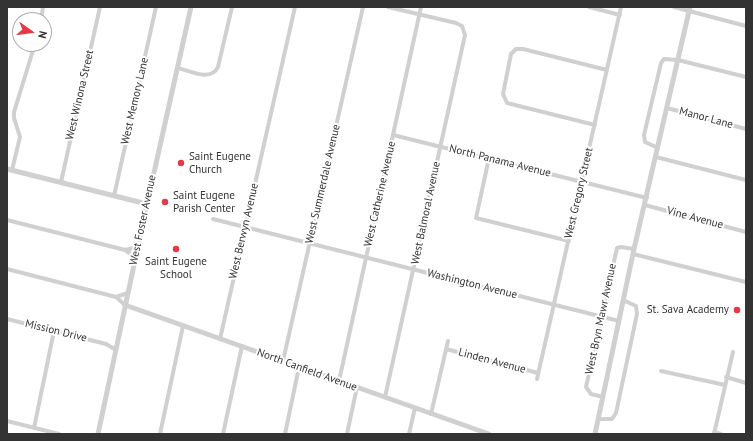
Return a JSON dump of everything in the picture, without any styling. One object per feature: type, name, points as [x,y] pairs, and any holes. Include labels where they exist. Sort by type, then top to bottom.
[{"type":"street","name":"West Winona Street","points":[[61,182],[100,7]]},
{"type":"street","name":"West Memory Lane","points":[[114,196],[156,7]]},
{"type":"street","name":"West Foster Avenue","points":[[98,434],[135,257],[191,7]]},
{"type":"street","points":[[178,68],[208,75],[214,73],[218,68],[232,7]]},
{"type":"street","name":"West Berwyn Avenue","points":[[220,339],[294,7]]},
{"type":"street","name":"West Summerdale Avenue","points":[[283,361],[363,7]]},
{"type":"street","points":[[388,7],[420,15]]},
{"type":"street","name":"West Catherine Avenue","points":[[339,381],[421,7]]},
{"type":"street","points":[[590,7],[620,15]]},
{"type":"street","name":"West Gregory Street","points":[[537,380],[621,7]]},
{"type":"street","points":[[674,7],[689,9],[746,26]]},
{"type":"street","name":"West Bryn Mawr Avenue","points":[[595,434],[623,300],[689,9]]},
{"type":"street","name":"West Balmoral Avenue","points":[[385,397],[465,35],[464,29],[456,23],[420,15]]},
{"type":"street","points":[[595,125],[510,105],[504,100],[503,94],[510,61],[512,52],[516,49],[523,49],[607,70]]},
{"type":"street","points":[[33,52],[14,112],[14,118],[20,137],[10,170],[147,204]]},
{"type":"street","points":[[658,148],[648,145],[644,139],[661,63],[664,59],[678,60],[746,77]]},
{"type":"street","name":"Manor Lane","points":[[667,108],[746,129]]},
{"type":"street","name":"North Panama Avenue","points":[[393,135],[646,198]]},
{"type":"street","points":[[656,156],[746,180]]},
{"type":"street","points":[[489,158],[476,218],[568,241]]},
{"type":"street","name":"Vine Avenue","points":[[645,205],[746,232]]},
{"type":"street","name":"Washington Avenue","points":[[214,219],[619,321]]},
{"type":"street","points":[[7,220],[125,250],[135,257]]},
{"type":"street","points":[[125,250],[138,247]]},
{"type":"street","name":"West Bryn Mawr Avenue","points":[[603,397],[591,394],[586,387],[600,317],[617,248],[621,247],[634,252]]},
{"type":"street","points":[[634,252],[746,282]]},
{"type":"street","points":[[7,269],[116,297],[125,305]]},
{"type":"street","points":[[116,297],[128,293]]},
{"type":"street","name":"West Bryn Mawr Avenue","points":[[598,419],[612,419],[616,413],[637,314],[636,306],[623,300]]},
{"type":"street","name":"North Canfield Avenue","points":[[125,305],[489,434]]},
{"type":"street","name":"Mission Drive","points":[[7,319],[117,347]]},
{"type":"street","points":[[160,434],[183,326]]},
{"type":"street","points":[[34,428],[54,331]]},
{"type":"street","points":[[431,414],[448,341]]},
{"type":"street","points":[[223,434],[242,346]]},
{"type":"street","name":"Linden Avenue","points":[[446,349],[538,374]]},
{"type":"street","points":[[721,434],[714,433],[733,352]]},
{"type":"street","points":[[285,434],[300,367]]},
{"type":"street","points":[[661,371],[725,385]]},
{"type":"street","points":[[726,378],[746,383]]},
{"type":"street","points":[[347,434],[357,387]]},
{"type":"street","points":[[409,434],[414,408]]},
{"type":"street","points":[[7,421],[59,434]]},
{"type":"street","points":[[471,434],[472,428]]},
{"type":"place","name":"Saint Eugene Church","points":[[181,163]]},
{"type":"place","name":"Saint Eugene Parish Center","points":[[165,202]]},
{"type":"place","name":"Saint Eugene School","points":[[176,249]]},
{"type":"place","name":"St. Sava Academy","points":[[737,310]]}]
